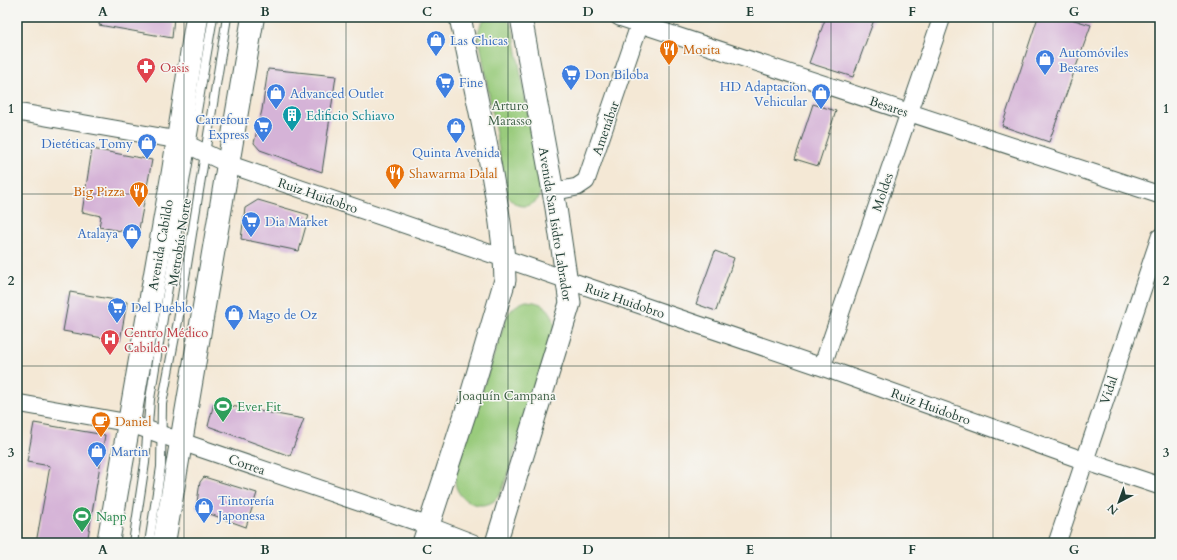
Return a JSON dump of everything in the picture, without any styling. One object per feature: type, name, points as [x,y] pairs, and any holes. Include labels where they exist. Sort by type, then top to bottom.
[{"type":"main road","name":"Avenida Cabildo","points":[[164,543],[155,432],[191,147],[197,17]]},
{"type":"main road","name":"Avenida Cabildo","points":[[108,543],[155,432],[228,164],[253,17]]},
{"type":"street","points":[[426,535],[468,404],[505,280],[498,208],[482,120],[460,17]]},
{"type":"street","name":"Avenida San Isidro Labrador","points":[[496,543],[570,303],[521,17]]},
{"type":"street","name":"Besares","points":[[619,17],[641,21],[909,113],[1160,195]]},
{"type":"street","name":"Moldes","points":[[822,367],[942,17]]},
{"type":"street","name":"Amenábar","points":[[552,192],[577,187],[586,181],[641,21]]},
{"type":"street","name":"Ruiz Huidobro","points":[[17,112],[191,147],[228,164],[822,367],[1085,461],[1160,486]]},
{"type":"street","name":"Vidal","points":[[1057,543],[1160,237]]},
{"type":"street","name":"Correa","points":[[17,403],[155,432],[426,535],[473,543]]},
{"type":"lane","name":"Metrobús Norte","points":[[134,543],[145,463],[162,404],[178,321],[191,147],[213,17]]},
{"type":"lane","name":"Metrobús Norte","points":[[191,147],[227,17]]},
{"type":"lane","name":"Metrobús Norte","points":[[149,543],[160,473],[155,432]]},
{"type":"green space","name":"Arturo Marasso","points":[[488,17],[504,17],[511,24],[513,30],[541,186],[539,198],[527,206],[514,203],[507,195],[478,32],[482,22]]},
{"type":"green space","name":"Joaquín Campana","points":[[526,301],[538,303],[546,308],[552,315],[555,326],[502,490],[494,501],[488,504],[475,504],[468,502],[459,493],[456,487],[455,475],[507,316],[520,303]]},
{"type":"building","points":[[100,17],[174,17],[172,38],[99,25]]},
{"type":"building","points":[[826,17],[875,17],[853,77],[809,63]]},
{"type":"building","name":"Automóviles Besares","points":[[1038,17],[1064,17],[1091,25],[1049,142],[1002,126]]},
{"type":"building","points":[[268,69],[336,76],[322,172],[260,150],[254,143],[262,110]]},
{"type":"building","points":[[813,104],[836,111],[818,166],[795,159]]},
{"type":"building","points":[[92,149],[152,160],[138,234],[99,227],[101,216],[82,212]]},
{"type":"building","points":[[258,200],[309,215],[299,251],[241,239],[245,208]]},
{"type":"building","points":[[715,251],[734,258],[716,311],[696,304]]},
{"type":"building","points":[[70,292],[127,302],[120,341],[63,331]]},
{"type":"building","points":[[214,403],[304,419],[290,456],[208,426]]},
{"type":"building","points":[[34,423],[105,435],[87,543],[36,543],[50,466],[27,462]]},
{"type":"building","points":[[204,477],[257,493],[246,527],[196,509],[200,482]]},
{"type":"place","name":"Las Chicas","points":[[436,57]]},
{"type":"place","name":"Morita","points":[[669,66]]},
{"type":"place","name":"Automóviles Besares","points":[[1045,76]]},
{"type":"place","name":"Oasis","points":[[146,84]]},
{"type":"place","name":"Don Biloba","points":[[571,91]]},
{"type":"place","name":"Fine","points":[[445,99]]},
{"type":"place","name":"Advanced Outlet","points":[[276,110]]},
{"type":"place","name":"HD Adaptacion Vehicular","points":[[821,110]]},
{"type":"place","name":"Edificio Schiavo","points":[[292,132]]},
{"type":"place","name":"Carrefour Express","points":[[263,143]]},
{"type":"place","name":"Quinta Avenida","points":[[456,144]]},
{"type":"place","name":"Dietéticas Tomy","points":[[147,160]]},
{"type":"place","name":"Shawarma Dalal","points":[[395,190]]},
{"type":"place","name":"Big Pizza","points":[[139,208]]},
{"type":"place","name":"Dia Market","points":[[251,238]]},
{"type":"place","name":"Atalaya","points":[[132,250]]},
{"type":"place","name":"Del Pueblo","points":[[117,324]]},
{"type":"place","name":"Mago de Oz","points":[[234,331]]},
{"type":"place","name":"Centro Médico Cabildo","points":[[110,356]]},
{"type":"place","name":"Ever Fit","points":[[223,423]]},
{"type":"place","name":"Daniel","points":[[101,438]]},
{"type":"place","name":"Martin","points":[[97,468]]},
{"type":"place","name":"Tintorería Japonesa","points":[[204,524]]},
{"type":"place","name":"Napp","points":[[82,533]]}]
